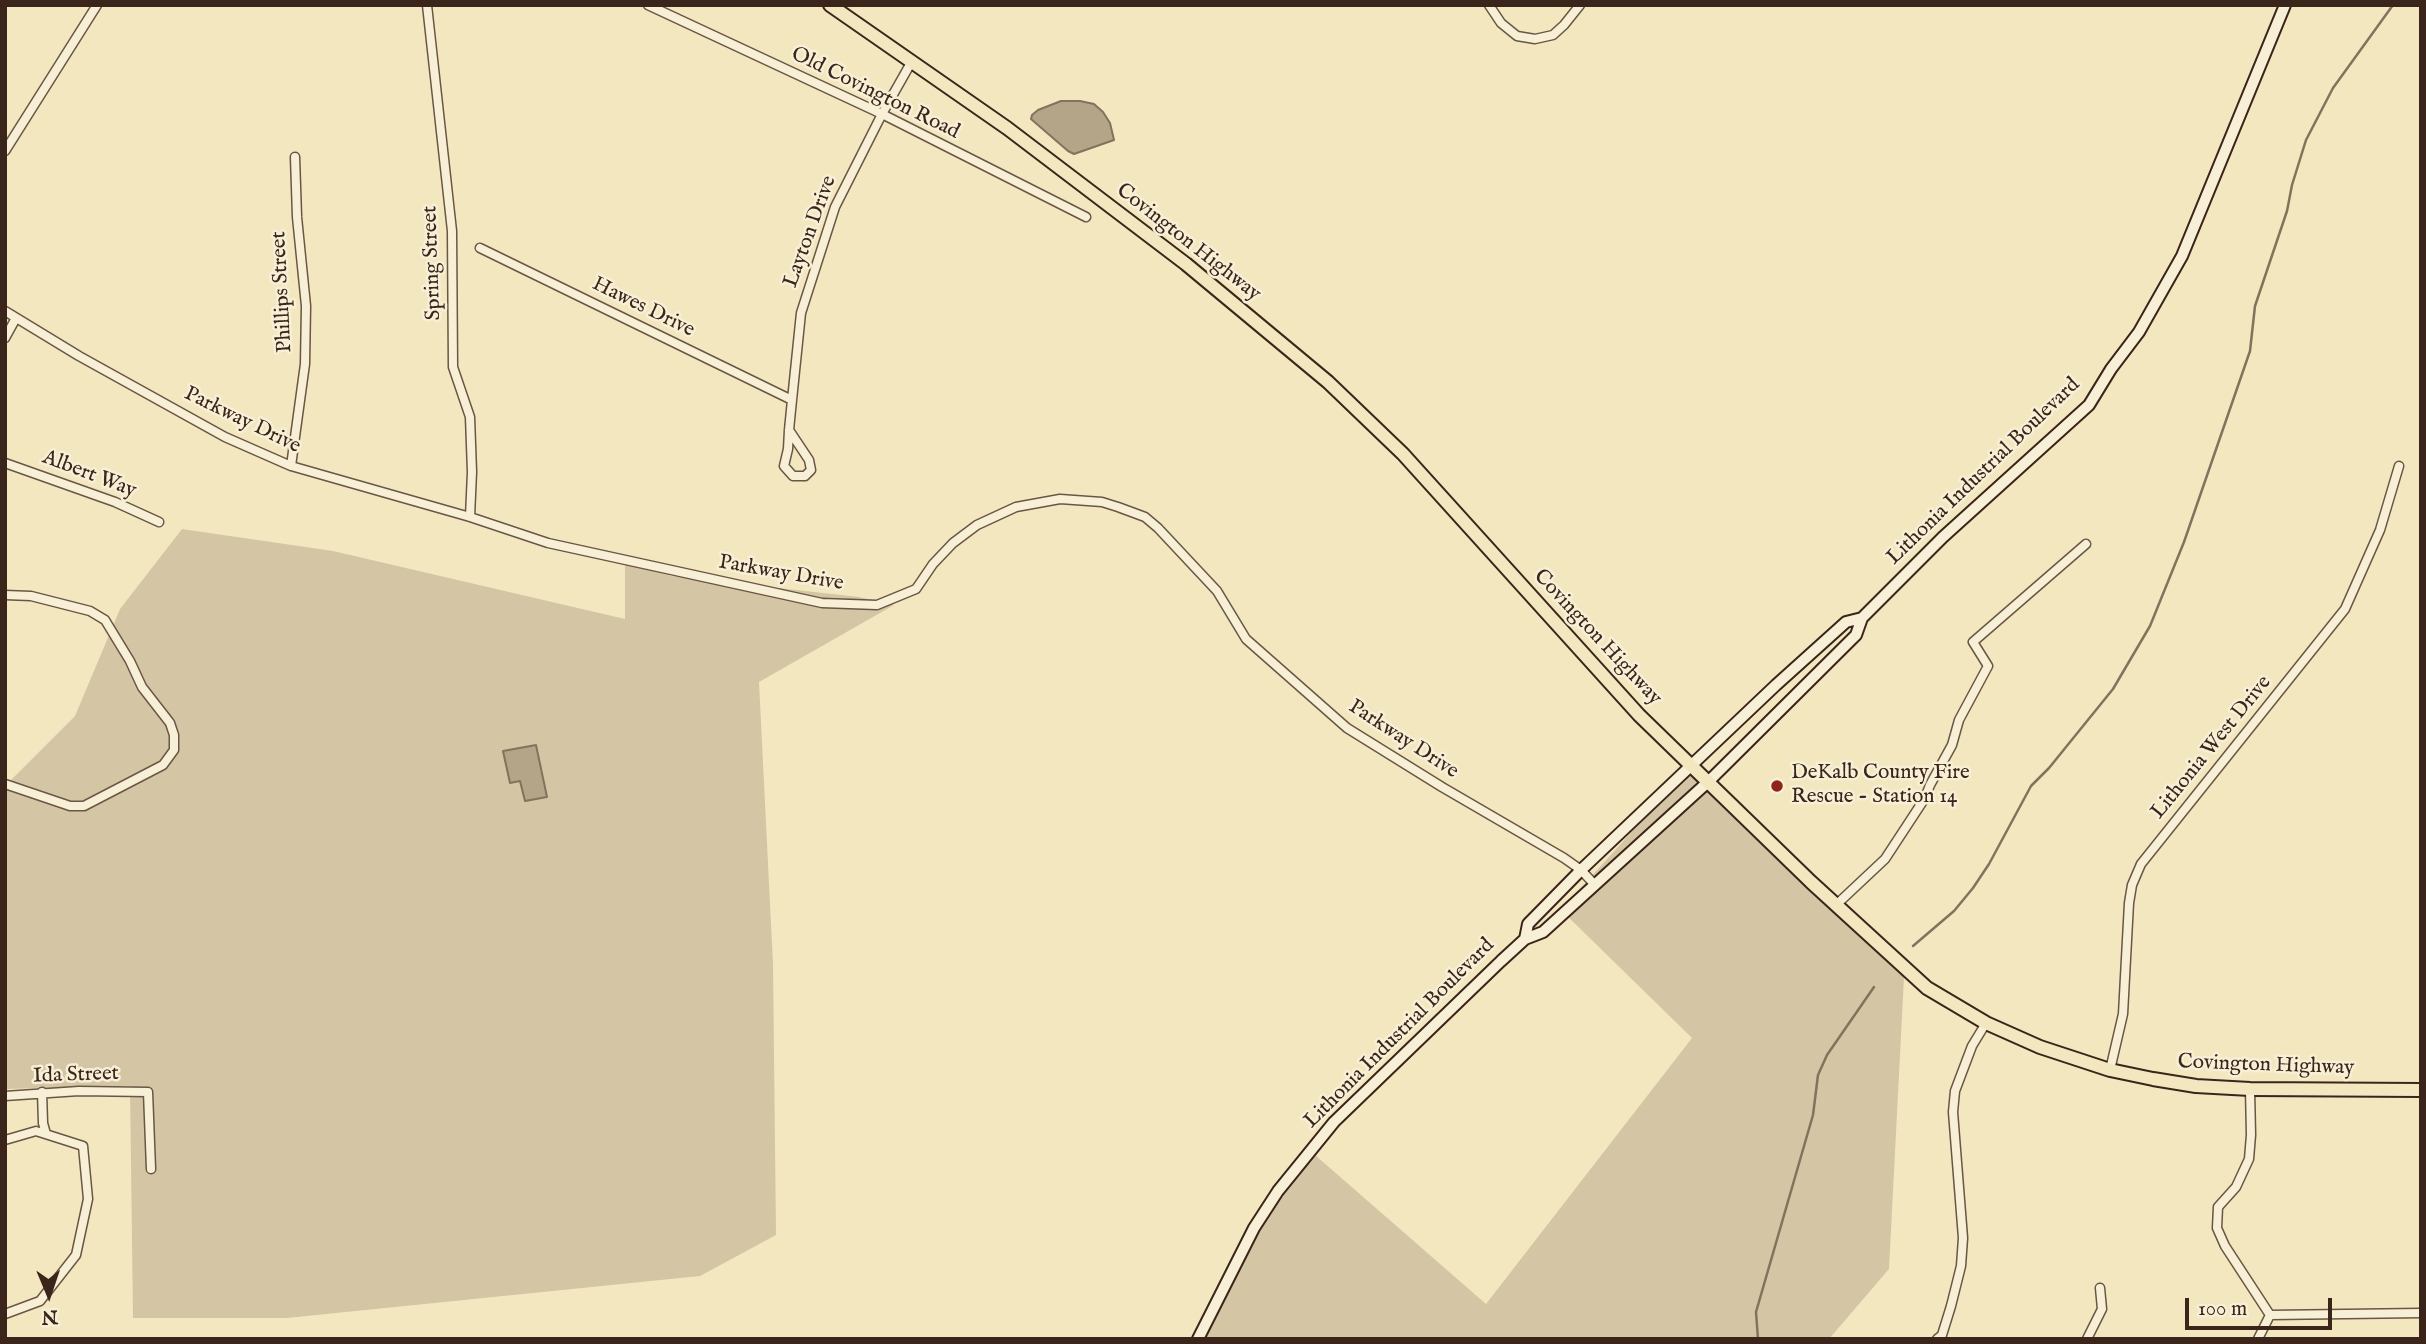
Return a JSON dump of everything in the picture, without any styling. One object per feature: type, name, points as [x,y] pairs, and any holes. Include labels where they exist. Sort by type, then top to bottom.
[{"type":"main road","name":"Covington Highway","points":[[830,5],[1007,128],[1186,264],[1328,382],[1403,454],[1639,715],[1836,905],[1927,988],[1986,1023],[2040,1047],[2110,1070],[2196,1086],[2421,1090]]},
{"type":"main road","name":"Lithonia Industrial Boulevard","points":[[1198,1339],[1248,1238],[1278,1191],[1335,1122],[1525,939],[1543,932],[1709,781],[1856,635],[1862,618],[1942,537],[2088,405],[2139,332],[2182,256],[2280,7]]},
{"type":"main road","name":"Lithonia Industrial Boulevard","points":[[1525,939],[1528,924],[1581,870],[1846,622],[1862,618]]},
{"type":"street","points":[[5,151],[97,5]]},
{"type":"street","name":"Spring Street","points":[[427,5],[452,232],[453,367],[470,417],[470,517]]},
{"type":"street","name":"Old Covington Road","points":[[648,5],[882,114],[1086,217]]},
{"type":"street","points":[[1489,5],[1501,23],[1517,36],[1535,39],[1553,35],[1580,5]]},
{"type":"street","name":"Layton Drive","points":[[789,430],[809,460],[811,470],[805,476],[793,476],[784,467],[801,313],[835,207],[912,61]]},
{"type":"street","name":"Phillips Street","points":[[291,466],[305,364],[306,306],[297,218],[295,157]]},
{"type":"street","name":"Hawes Drive","points":[[480,248],[792,400]]},
{"type":"street","name":"Parkway Drive","points":[[5,311],[79,356],[225,437],[291,466],[470,517],[548,543],[822,603],[877,605],[916,589],[933,564],[953,543],[976,525],[1003,512],[1031,503],[1060,499],[1102,502],[1118,507],[1145,517],[1158,528],[1217,591],[1245,639],[1347,728],[1581,870],[1595,885]]},
{"type":"street","points":[[5,338],[16,318]]},
{"type":"street","name":"Albert Way","points":[[5,463],[115,502],[159,522]]},
{"type":"street","name":"Lithonia West Drive","points":[[2110,1070],[2123,1014],[2129,903],[2132,885],[2141,864],[2345,609],[2380,530],[2399,466]]},
{"type":"street","points":[[1836,905],[1885,859],[1925,799],[1952,745],[1959,720],[1988,666],[1973,642],[2086,544]]},
{"type":"street","points":[[5,595],[31,596],[90,611],[105,620],[142,687],[170,723],[174,735],[174,750],[163,765],[84,806],[70,806],[5,784]]},
{"type":"street","points":[[1937,1339],[1942,1335],[1954,1293],[1964,1238],[1953,1112],[1955,1091],[1972,1046],[1986,1023]]},
{"type":"street","points":[[2250,1089],[2249,1159],[2236,1187],[2218,1207],[2217,1228],[2225,1246],[2270,1315]]},
{"type":"street","name":"Ida Street","points":[[5,1096],[42,1092],[148,1091],[151,1169]]},
{"type":"street","points":[[42,1092],[43,1123],[47,1134]]},
{"type":"street","points":[[5,1140],[36,1131],[83,1146],[88,1199],[76,1255],[40,1301],[5,1314]]},
{"type":"street","points":[[2087,1339],[2102,1309],[2100,1288]]},
{"type":"street","points":[[2270,1315],[2421,1313]]},
{"type":"street","points":[[2258,1339],[2270,1315]]},
{"type":"shaded area","points":[[1061,101],[1094,104],[1110,123],[1114,140],[1074,154],[1068,151],[1031,119],[1038,110]]},
{"type":"shaded area","points":[[182,529],[333,551],[625,619],[625,563],[671,576],[859,597],[894,605],[759,682],[773,964],[776,1235],[700,1276],[287,1318],[133,1318],[130,1086],[5,1089],[5,786],[75,716],[120,609]]},
{"type":"shaded area","points":[[536,745],[547,797],[525,801],[520,781],[510,783],[503,751]]},
{"type":"shaded area","points":[[1692,765],[1717,782],[1808,879],[1905,958],[1889,1269],[1829,1339],[1201,1339],[1241,1247],[1315,1155],[1486,1304],[1692,1038],[1561,910]]},
{"type":"waterway","points":[[1913,946],[1954,911],[1973,888],[2031,786],[2049,768],[2113,689],[2150,626],[2184,542],[2250,351],[2255,306],[2287,211],[2306,140],[2333,88],[2393,5]]},
{"type":"waterway","points":[[1758,1339],[1756,1312],[1813,1115],[1818,1075],[1827,1055],[1874,987]]},
{"type":"place","name":"DeKalb County Fire Rescue - Station 14","points":[[1777,786]]}]
